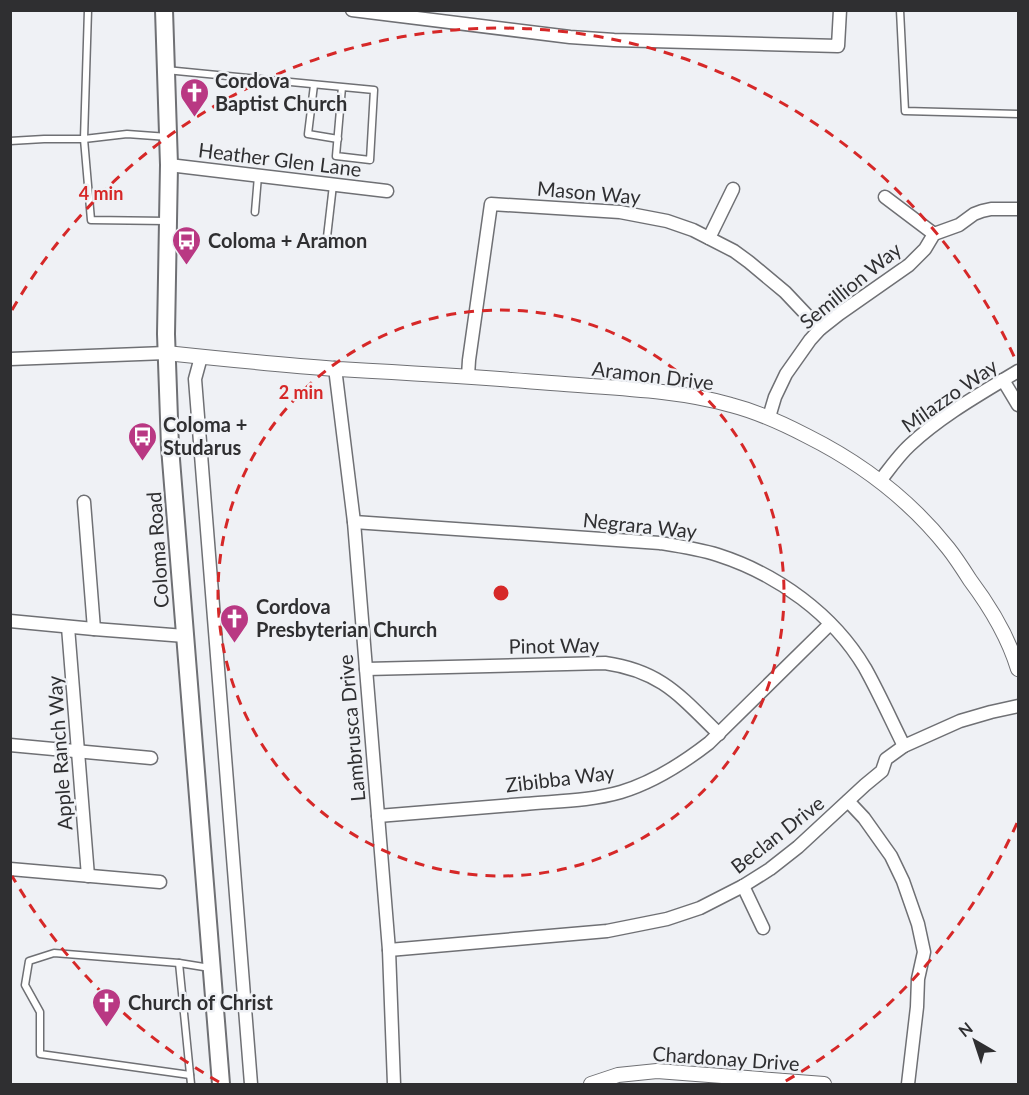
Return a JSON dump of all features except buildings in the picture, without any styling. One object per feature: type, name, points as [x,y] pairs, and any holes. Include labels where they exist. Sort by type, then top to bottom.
[{"type":"main road","name":"Coloma Road","points":[[164,10],[169,165],[166,353],[170,447],[221,1084]]},
{"type":"street","points":[[352,10],[570,37],[838,46],[840,10]]},
{"type":"street","name":"Heather Glen Lane","points":[[169,165],[387,191]]},
{"type":"street","points":[[709,238],[733,189]]},
{"type":"street","points":[[885,197],[934,234],[960,225],[982,211],[1018,209]]},
{"type":"street","name":"Mason Way","points":[[468,376],[491,204],[620,212],[667,221],[709,238],[749,262],[785,292],[820,329]]},
{"type":"street","name":"Semillion Way","points":[[769,417],[786,374],[820,329],[909,265],[925,249],[934,234]]},
{"type":"street","points":[[10,360],[166,353]]},
{"type":"street","name":"Aramon Drive","points":[[166,353],[693,396],[769,417],[852,461],[911,507],[948,548],[984,599],[1006,636],[1018,669]]},
{"type":"street","points":[[201,357],[195,379],[251,1084]]},
{"type":"street","name":"Lambrusca Drive","points":[[335,368],[354,522],[389,950],[394,1084]]},
{"type":"street","name":"Milazzo Way","points":[[880,481],[902,453],[924,433],[1018,370]]},
{"type":"street","points":[[1003,380],[1018,405]]},
{"type":"street","points":[[84,502],[94,629]]},
{"type":"street","name":"Negrara Way","points":[[354,522],[648,542],[689,548],[745,565],[795,593],[816,610],[848,644],[865,667],[904,746]]},
{"type":"street","points":[[10,621],[185,636]]},
{"type":"street","name":"Zibibba Way","points":[[378,816],[587,799],[610,795],[643,784],[689,759],[719,734],[830,624]]},
{"type":"street","name":"Apple Ranch Way","points":[[68,627],[88,876]]},
{"type":"street","name":"Pinot Way","points":[[366,669],[604,663],[621,665],[652,676],[673,690],[719,734]]},
{"type":"street","name":"Beclan Drive","points":[[389,950],[607,931],[667,919],[700,908],[743,886],[798,847],[882,771],[886,759],[904,746],[960,721],[991,711],[1018,706]]},
{"type":"street","points":[[10,745],[151,758]]},
{"type":"street","points":[[848,801],[864,818],[891,856],[903,881],[918,924],[924,952],[918,979],[908,1084]]},
{"type":"street","points":[[10,869],[160,882]]},
{"type":"street","points":[[743,886],[763,928]]},
{"type":"street","name":"Chardonay Drive","points":[[591,1084],[618,1075],[657,1071],[824,1084]]},
{"type":"lane","points":[[88,10],[84,138],[91,220],[168,221]]},
{"type":"lane","points":[[900,10],[905,111],[1018,114]]},
{"type":"lane","points":[[166,70],[374,90],[370,160],[336,156],[342,87]]},
{"type":"lane","points":[[314,85],[308,134],[338,139]]},
{"type":"lane","points":[[10,141],[127,134],[168,137]]},
{"type":"lane","points":[[255,212],[258,176]]},
{"type":"lane","points":[[327,237],[333,184]]},
{"type":"lane","points":[[190,1075],[40,1054],[40,1012],[25,985],[29,962],[54,953],[179,963],[211,968]]},
{"type":"lane","points":[[179,963],[191,1084]]},
{"type":"place","name":"Cordova Baptist Church","points":[[194,118]]},
{"type":"place","name":"Coloma + Aramon","points":[[187,266]]},
{"type":"place","name":"Coloma + Studarus","points":[[142,462]]},
{"type":"place","name":"Cordova Presbyterian Church","points":[[235,644]]},
{"type":"place","name":"Church of Christ","points":[[107,1028]]}]
